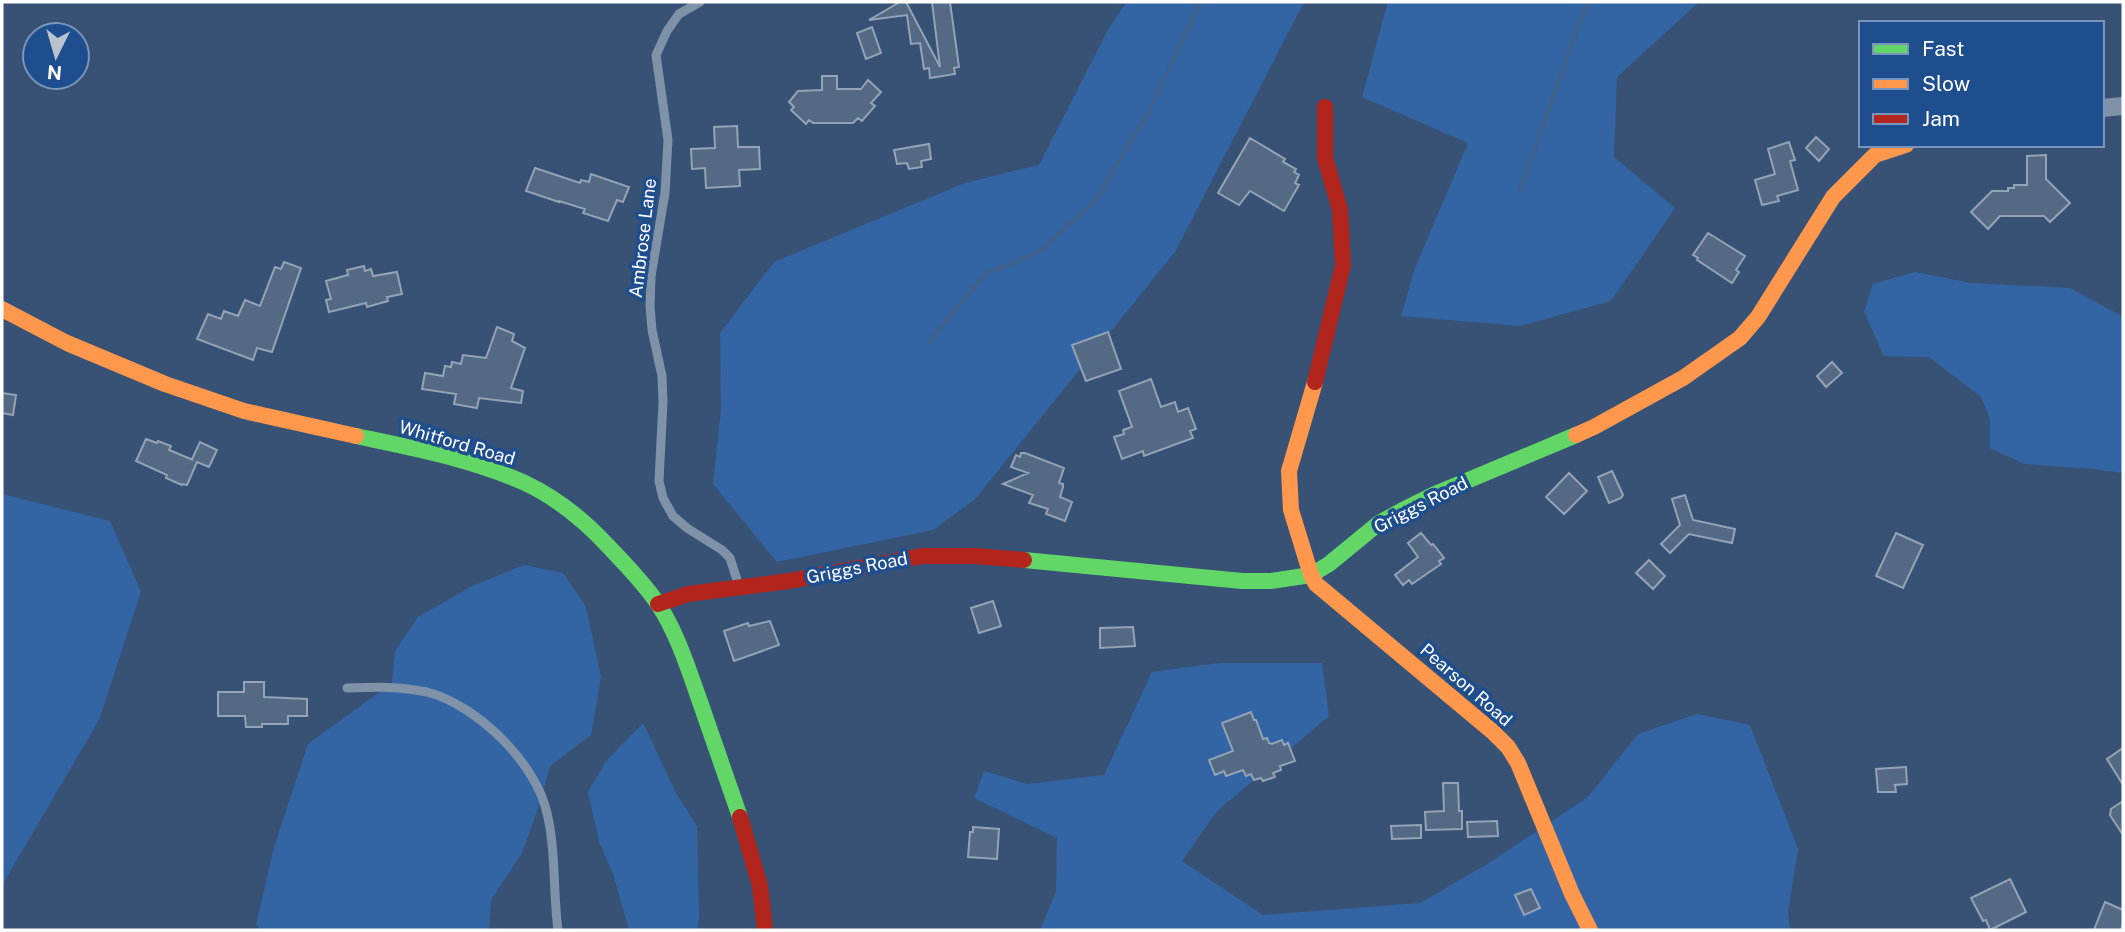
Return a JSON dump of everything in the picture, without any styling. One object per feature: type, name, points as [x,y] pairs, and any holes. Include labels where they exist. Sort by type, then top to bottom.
[{"type":"street","points":[[2104,108],[2123,106]]},
{"type":"street","points":[[1311,575],[1291,510],[1289,471],[1321,363],[1343,265],[1340,211],[1325,158],[1325,107]]},
{"type":"street","name":"Griggs Road","points":[[658,604],[688,594],[835,573],[922,556],[976,556],[1242,581],[1270,581],[1311,575],[1329,564],[1379,523],[1401,511],[1594,426],[1652,396],[1713,358],[1740,338],[1758,317],[1833,197],[1875,155],[1900,147]]},
{"type":"street","name":"Whitford Road","points":[[2,309],[67,343],[203,398],[244,411],[478,465],[515,479],[552,498],[592,528],[658,604],[684,657],[743,825],[760,886],[765,930]]},
{"type":"street","name":"Pearson Road","points":[[1311,575],[1316,584],[1508,747],[1518,763],[1572,894],[1590,930]]},
{"type":"lane","name":"Ambrose Lane","points":[[700,2],[679,14],[667,31],[656,55],[668,140],[665,192],[650,306],[662,376],[659,481],[663,498],[673,516],[730,558],[739,588]]},
{"type":"lane","points":[[347,688],[387,686],[430,693],[484,722],[513,752],[527,769],[547,810],[558,930]]},
{"type":"shaded area","points":[[1127,2],[1304,2],[1175,252],[975,499],[933,530],[777,562],[713,484],[721,410],[720,333],[774,262],[965,183],[1039,165],[1110,26]]},
{"type":"shaded area","points":[[1388,2],[1699,2],[1617,77],[1614,157],[1675,208],[1611,301],[1520,326],[1401,316],[1415,268],[1468,143],[1362,97]]},
{"type":"shaded area","points":[[1915,272],[1971,283],[2070,288],[2123,317],[2123,473],[2024,464],[1990,448],[1990,419],[1981,397],[1929,357],[1884,356],[1864,312],[1873,284]]},
{"type":"shaded area","points":[[2,494],[110,521],[141,592],[99,720],[2,885]]},
{"type":"shaded area","points":[[524,565],[563,573],[586,607],[601,677],[591,735],[550,766],[522,853],[491,900],[489,930],[262,930],[256,925],[274,847],[308,744],[392,683],[395,651],[418,617],[472,586]]},
{"type":"shaded area","points":[[1219,663],[1322,663],[1329,716],[1216,812],[1182,861],[1263,915],[1420,903],[1489,863],[1588,797],[1638,734],[1697,714],[1750,725],[1798,849],[1788,912],[1790,930],[1040,930],[1056,892],[1057,838],[974,798],[984,771],[1027,784],[1104,775],[1152,672]]},
{"type":"shaded area","points":[[643,723],[676,793],[697,826],[698,930],[629,930],[613,874],[599,841],[588,792],[606,761]]},
{"type":"building","points":[[900,2],[906,2],[940,67],[932,2],[950,2],[959,67],[954,68],[955,74],[930,78],[929,68],[924,69],[920,43],[911,44],[907,15],[869,20]]},
{"type":"building","points":[[872,27],[881,53],[866,59],[857,33]]},
{"type":"building","points":[[822,76],[837,76],[837,89],[861,89],[868,80],[881,92],[871,103],[875,106],[862,121],[858,118],[853,123],[813,123],[809,120],[806,124],[791,110],[794,107],[789,102],[798,91],[822,90]]},
{"type":"building","points":[[737,126],[738,147],[759,147],[760,169],[739,170],[740,186],[706,188],[705,168],[692,169],[691,149],[715,148],[714,127]]},
{"type":"building","points":[[1816,137],[1829,149],[1819,161],[1806,148]]},
{"type":"building","points":[[1250,138],[1285,159],[1283,162],[1296,169],[1294,172],[1299,175],[1295,183],[1299,185],[1284,211],[1250,191],[1239,205],[1218,193]]},
{"type":"building","points":[[1789,142],[1795,160],[1790,161],[1798,190],[1777,196],[1779,201],[1762,205],[1755,180],[1775,174],[1768,149]]},
{"type":"building","points":[[929,144],[931,159],[921,161],[922,167],[909,169],[907,163],[897,164],[894,150]]},
{"type":"building","points":[[2046,155],[2046,179],[2070,203],[2050,222],[2044,216],[2000,216],[1988,229],[1971,212],[1992,191],[2008,191],[2008,188],[2014,188],[2014,185],[2027,185],[2027,156]]},
{"type":"building","points":[[535,168],[580,183],[581,180],[589,182],[591,174],[629,187],[623,202],[617,200],[608,221],[583,213],[585,209],[526,191]]},
{"type":"building","points":[[1708,233],[1745,256],[1732,283],[1693,255]]},
{"type":"building","points":[[284,262],[301,268],[272,352],[257,348],[253,360],[197,339],[208,314],[221,319],[224,311],[238,316],[245,300],[260,306],[275,267],[281,269]]},
{"type":"building","points":[[364,266],[365,271],[371,269],[373,276],[397,272],[402,294],[387,297],[388,301],[367,307],[366,303],[329,312],[326,300],[331,299],[326,281],[348,275],[347,270]]},
{"type":"building","points":[[497,327],[514,334],[512,341],[525,348],[511,388],[523,391],[521,403],[479,398],[477,408],[454,404],[456,394],[422,389],[425,373],[443,376],[445,366],[451,367],[452,362],[461,364],[463,355],[486,358]]},
{"type":"building","points":[[1108,332],[1121,369],[1086,381],[1072,345]]},
{"type":"building","points":[[1832,362],[1842,373],[1826,387],[1817,376]]},
{"type":"building","points":[[1151,379],[1161,407],[1175,402],[1178,412],[1188,408],[1196,429],[1190,431],[1193,438],[1144,456],[1143,451],[1122,459],[1114,437],[1124,434],[1123,430],[1132,427],[1119,391]]},
{"type":"building","points":[[2,393],[16,395],[13,415],[2,413]]},
{"type":"building","points":[[146,439],[171,446],[169,450],[193,460],[200,442],[217,450],[209,467],[197,462],[187,485],[182,485],[136,461]]},
{"type":"building","points":[[1021,453],[1064,468],[1059,483],[1063,484],[1060,497],[1072,502],[1065,521],[1046,514],[1048,509],[1029,503],[1033,495],[1003,484],[1028,473],[1011,467],[1016,455],[1020,457]]},
{"type":"building","points":[[1612,471],[1623,495],[1609,503],[1598,477]]},
{"type":"building","points":[[1569,473],[1587,491],[1564,514],[1546,497]]},
{"type":"building","points":[[1685,495],[1693,520],[1735,529],[1732,543],[1689,534],[1670,553],[1661,544],[1680,525],[1672,499]]},
{"type":"building","points":[[1421,533],[1444,558],[1439,561],[1441,564],[1412,584],[1409,580],[1403,585],[1395,575],[1418,557],[1408,543]]},
{"type":"building","points":[[1896,533],[1923,545],[1903,588],[1876,576]]},
{"type":"building","points":[[1649,560],[1665,576],[1653,589],[1636,573]]},
{"type":"building","points":[[993,601],[1001,626],[979,633],[971,608]]},
{"type":"building","points":[[770,621],[779,645],[734,661],[724,631],[748,623],[749,626]]},
{"type":"building","points":[[1133,627],[1135,646],[1100,648],[1100,628]]},
{"type":"building","points":[[244,682],[264,682],[264,697],[307,699],[307,716],[288,716],[288,724],[246,727],[245,716],[218,716],[218,692],[244,692]]},
{"type":"building","points":[[1251,712],[1263,739],[1267,738],[1272,744],[1282,740],[1284,745],[1288,743],[1295,761],[1280,766],[1281,770],[1273,773],[1275,777],[1263,781],[1261,778],[1254,780],[1251,774],[1246,776],[1243,770],[1226,776],[1224,771],[1215,775],[1209,760],[1233,751],[1222,723]]},
{"type":"building","points":[[2123,748],[2123,785],[2107,759]]},
{"type":"building","points":[[1906,767],[1907,784],[1895,785],[1896,792],[1878,792],[1876,769]]},
{"type":"building","points":[[1443,783],[1458,783],[1462,829],[1426,830],[1425,812],[1444,811]]},
{"type":"building","points":[[2123,801],[2123,835],[2110,815],[2111,809]]},
{"type":"building","points":[[1497,821],[1498,836],[1468,837],[1467,822]]},
{"type":"building","points":[[1421,825],[1421,838],[1392,839],[1391,826]]},
{"type":"building","points":[[973,827],[999,829],[997,859],[968,857],[970,832],[973,832]]},
{"type":"building","points":[[2010,879],[2026,912],[1990,930],[1971,898]]},
{"type":"building","points":[[1531,889],[1540,908],[1524,915],[1515,895]]},
{"type":"building","points":[[2105,902],[2123,910],[2121,930],[2094,930]]},
{"type":"waterway","points":[[927,344],[985,274],[1039,252],[1095,201],[1148,113],[1201,2]]},
{"type":"waterway","points":[[1520,190],[1587,2]]},
{"type":"traffic: fast","points":[[1024,560],[1242,581],[1271,581],[1311,575],[1329,564],[1379,523],[1401,511],[1576,435]]},
{"type":"traffic: fast","points":[[356,436],[463,461],[525,483],[559,503],[600,537],[647,589],[670,625],[690,672],[740,817]]},
{"type":"traffic: slow","points":[[1576,435],[1683,378],[1740,338],[1758,317],[1833,197],[1875,155],[1900,147]]},
{"type":"traffic: slow","points":[[2,309],[67,343],[165,384],[244,411],[356,436]]},
{"type":"traffic: slow","points":[[1315,382],[1289,471],[1291,510],[1311,575],[1316,584],[1508,747],[1518,763],[1572,894],[1590,930]]},
{"type":"traffic: jam","points":[[1315,382],[1343,265],[1340,210],[1325,158],[1325,107]]},
{"type":"traffic: jam","points":[[658,604],[688,594],[789,581],[922,556],[976,556],[1024,560]]},
{"type":"traffic: jam","points":[[740,817],[760,886],[765,930]]}]
